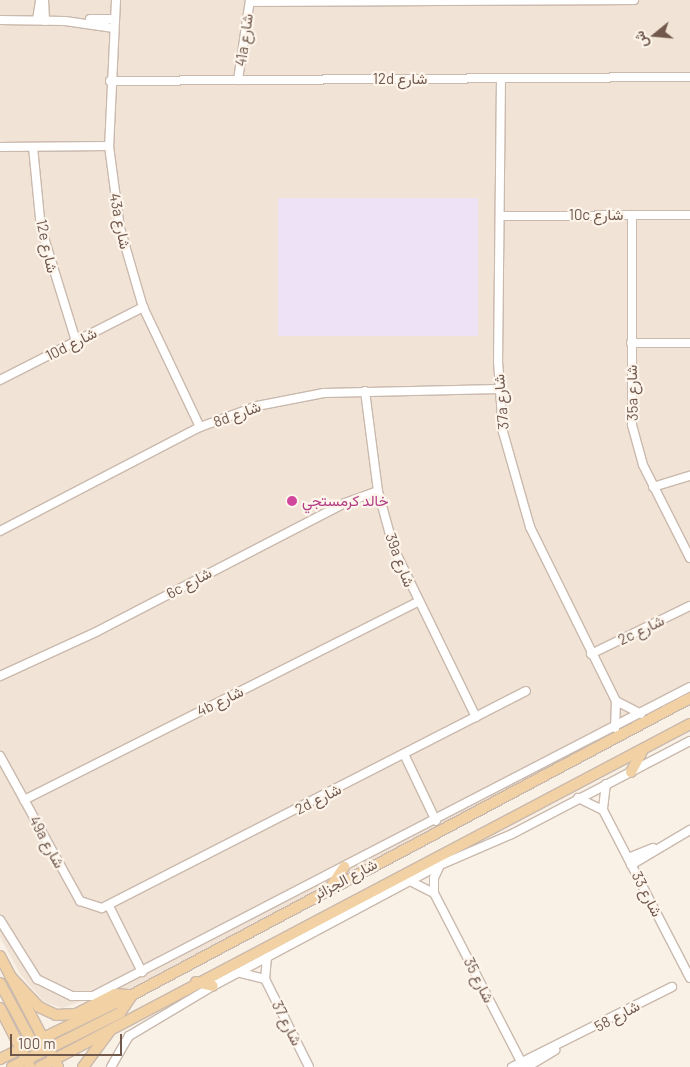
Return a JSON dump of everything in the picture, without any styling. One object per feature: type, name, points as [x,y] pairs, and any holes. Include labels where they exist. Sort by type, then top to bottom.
[{"type":"main road","name":"شارع الجزائر","points":[[0,1059],[43,1040],[132,995],[331,886],[690,698]]},
{"type":"main road","name":"شارع الجزائر","points":[[48,1065],[196,982],[690,724]]},
{"type":"main road","points":[[631,772],[643,750]]},
{"type":"main road","points":[[331,886],[344,867]]},
{"type":"main road","points":[[0,956],[49,1050],[48,1065]]},
{"type":"main road","points":[[10,976],[39,1007],[56,1015],[76,1014],[115,994],[132,995],[125,1011],[39,1055],[29,1064],[12,1067]]},
{"type":"main road","points":[[196,982],[213,986]]},
{"type":"main road","points":[[0,983],[39,1055],[48,1065]]},
{"type":"main road","points":[[0,1008],[29,1064]]},
{"type":"main road","points":[[83,1067],[112,1028]]},
{"type":"street","points":[[40,0],[41,21]]},
{"type":"street","points":[[41,21],[44,0]]},
{"type":"street","name":"43a شارع","points":[[116,0],[110,81],[109,146],[120,228],[143,307],[200,427]]},
{"type":"street","points":[[250,1],[634,0]]},
{"type":"street","name":"41a شارع","points":[[238,80],[250,1]]},
{"type":"street","points":[[0,20],[65,21],[114,19]]},
{"type":"street","points":[[65,21],[113,28]]},
{"type":"street","name":"12d شارع","points":[[110,81],[690,77]]},
{"type":"street","name":"37a شارع","points":[[501,78],[499,389],[503,432],[522,504],[591,654],[616,701]]},
{"type":"street","points":[[0,147],[109,146]]},
{"type":"street","name":"12e شارع","points":[[33,147],[47,252],[76,341]]},
{"type":"street","name":"35a شارع","points":[[632,215],[632,425],[653,487],[690,558]]},
{"type":"street","name":"10c شارع","points":[[501,216],[690,215]]},
{"type":"street","name":"10d شارع","points":[[0,380],[143,307]]},
{"type":"street","points":[[631,343],[690,342]]},
{"type":"street","name":"8d شارع","points":[[0,530],[200,427],[278,400],[365,391],[499,389]]},
{"type":"street","name":"39a شارع","points":[[365,391],[378,491],[394,549],[417,602],[476,717]]},
{"type":"street","points":[[653,487],[690,476]]},
{"type":"street","name":"6c شارع","points":[[0,676],[96,632],[345,503],[378,491]]},
{"type":"street","name":"4b شارع","points":[[24,800],[417,602]]},
{"type":"street","name":"2c شارع","points":[[591,654],[690,606]]},
{"type":"street","points":[[0,920],[37,979],[72,996],[93,996],[436,821],[560,752],[615,728],[690,687]]},
{"type":"street","name":"2d شارع","points":[[109,906],[526,691]]},
{"type":"street","points":[[615,728],[616,701],[641,714]]},
{"type":"street","points":[[111,1067],[129,1036],[213,986],[440,865],[631,772],[690,741]]},
{"type":"street","points":[[404,754],[436,821]]},
{"type":"street","name":"49a شارع","points":[[0,756],[80,901],[93,908],[109,906]]},
{"type":"street","points":[[578,798],[603,810],[606,784]]},
{"type":"street","name":"شارع 33","points":[[603,810],[689,974]]},
{"type":"street","points":[[630,861],[690,830]]},
{"type":"street","points":[[410,881],[434,893],[434,878],[440,865]]},
{"type":"street","name":"شارع 35","points":[[434,893],[524,1065]]},
{"type":"street","points":[[109,906],[142,972]]},
{"type":"street","points":[[237,973],[250,972],[264,978],[267,957]]},
{"type":"street","name":"شارع 37","points":[[264,978],[309,1067]]},
{"type":"street","name":"شارع 58","points":[[512,1067],[524,1065],[672,987]]},
{"type":"shaded area","points":[[0,0],[690,0],[690,706],[587,753],[116,997],[100,995],[62,1008],[44,1002],[21,975],[0,937]]},
{"type":"shaded area","points":[[278,198],[478,198],[478,336],[278,336]]},
{"type":"place","name":"خالد كرمستجي","points":[[292,501]]}]
